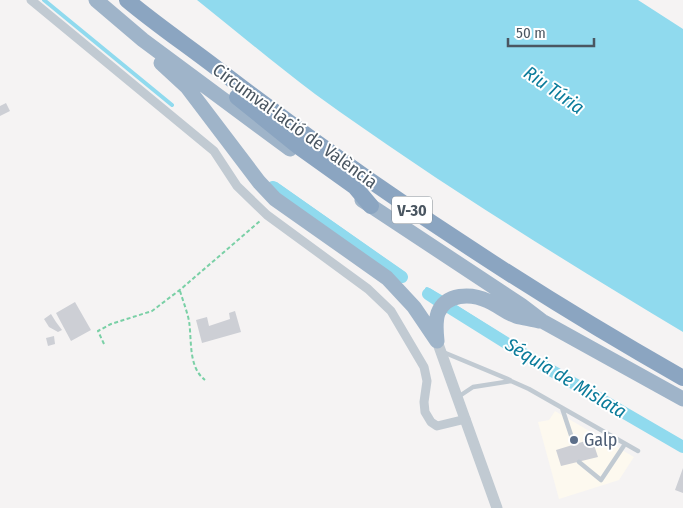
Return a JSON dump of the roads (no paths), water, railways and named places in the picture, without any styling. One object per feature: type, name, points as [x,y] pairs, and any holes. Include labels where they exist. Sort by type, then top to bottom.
[{"type":"highway","name":"Circumval·lació de València","points":[[96,0],[143,40],[240,114],[371,206],[521,305],[542,321],[683,399]]},
{"type":"highway","name":"Circumval·lació de València","points":[[127,0],[154,23],[179,39],[287,122],[369,181],[530,288],[683,378]]},
{"type":"highway","points":[[154,23],[172,45],[299,147],[355,187],[371,206]]},
{"type":"highway","points":[[143,40],[159,61],[187,87],[264,188],[276,199],[387,278],[414,307],[440,346]]},
{"type":"highway","points":[[440,346],[438,313],[451,299],[462,296],[474,295],[514,316],[542,321]]},
{"type":"street","points":[[31,0],[214,151],[237,186],[267,215],[368,289],[391,311],[424,367],[427,380],[424,402],[425,412],[431,422],[437,426],[466,419]]},
{"type":"street","points":[[440,346],[497,508]]},
{"type":"lane","points":[[440,346],[562,408],[638,451]]},
{"type":"lane","points":[[458,397],[473,386],[511,381]]},
{"type":"lane","points":[[562,408],[574,444]]},
{"type":"lane","points":[[579,462],[601,480],[625,444]]},
{"type":"water","name":"Riu Túria","points":[[197,0],[638,0],[683,29],[683,332],[543,246],[405,157],[315,94]]},
{"type":"waterway","points":[[44,0],[172,105]]},
{"type":"waterway","name":"Séquia de Mislata","points":[[276,184],[404,274]]},
{"type":"waterway","name":"Séquia de Mislata","points":[[273,187],[402,277]]},
{"type":"waterway","points":[[427,289],[441,297]]},
{"type":"waterway","name":"Séquia de Mislata","points":[[428,294],[437,300]]},
{"type":"waterway","name":"Séquia de Mislata","points":[[454,306],[538,359],[683,443]]},
{"type":"waterway","name":"Séquia de Mislata","points":[[450,308],[535,361],[683,447]]},
{"type":"place","name":"Galp","points":[[574,440]]}]
